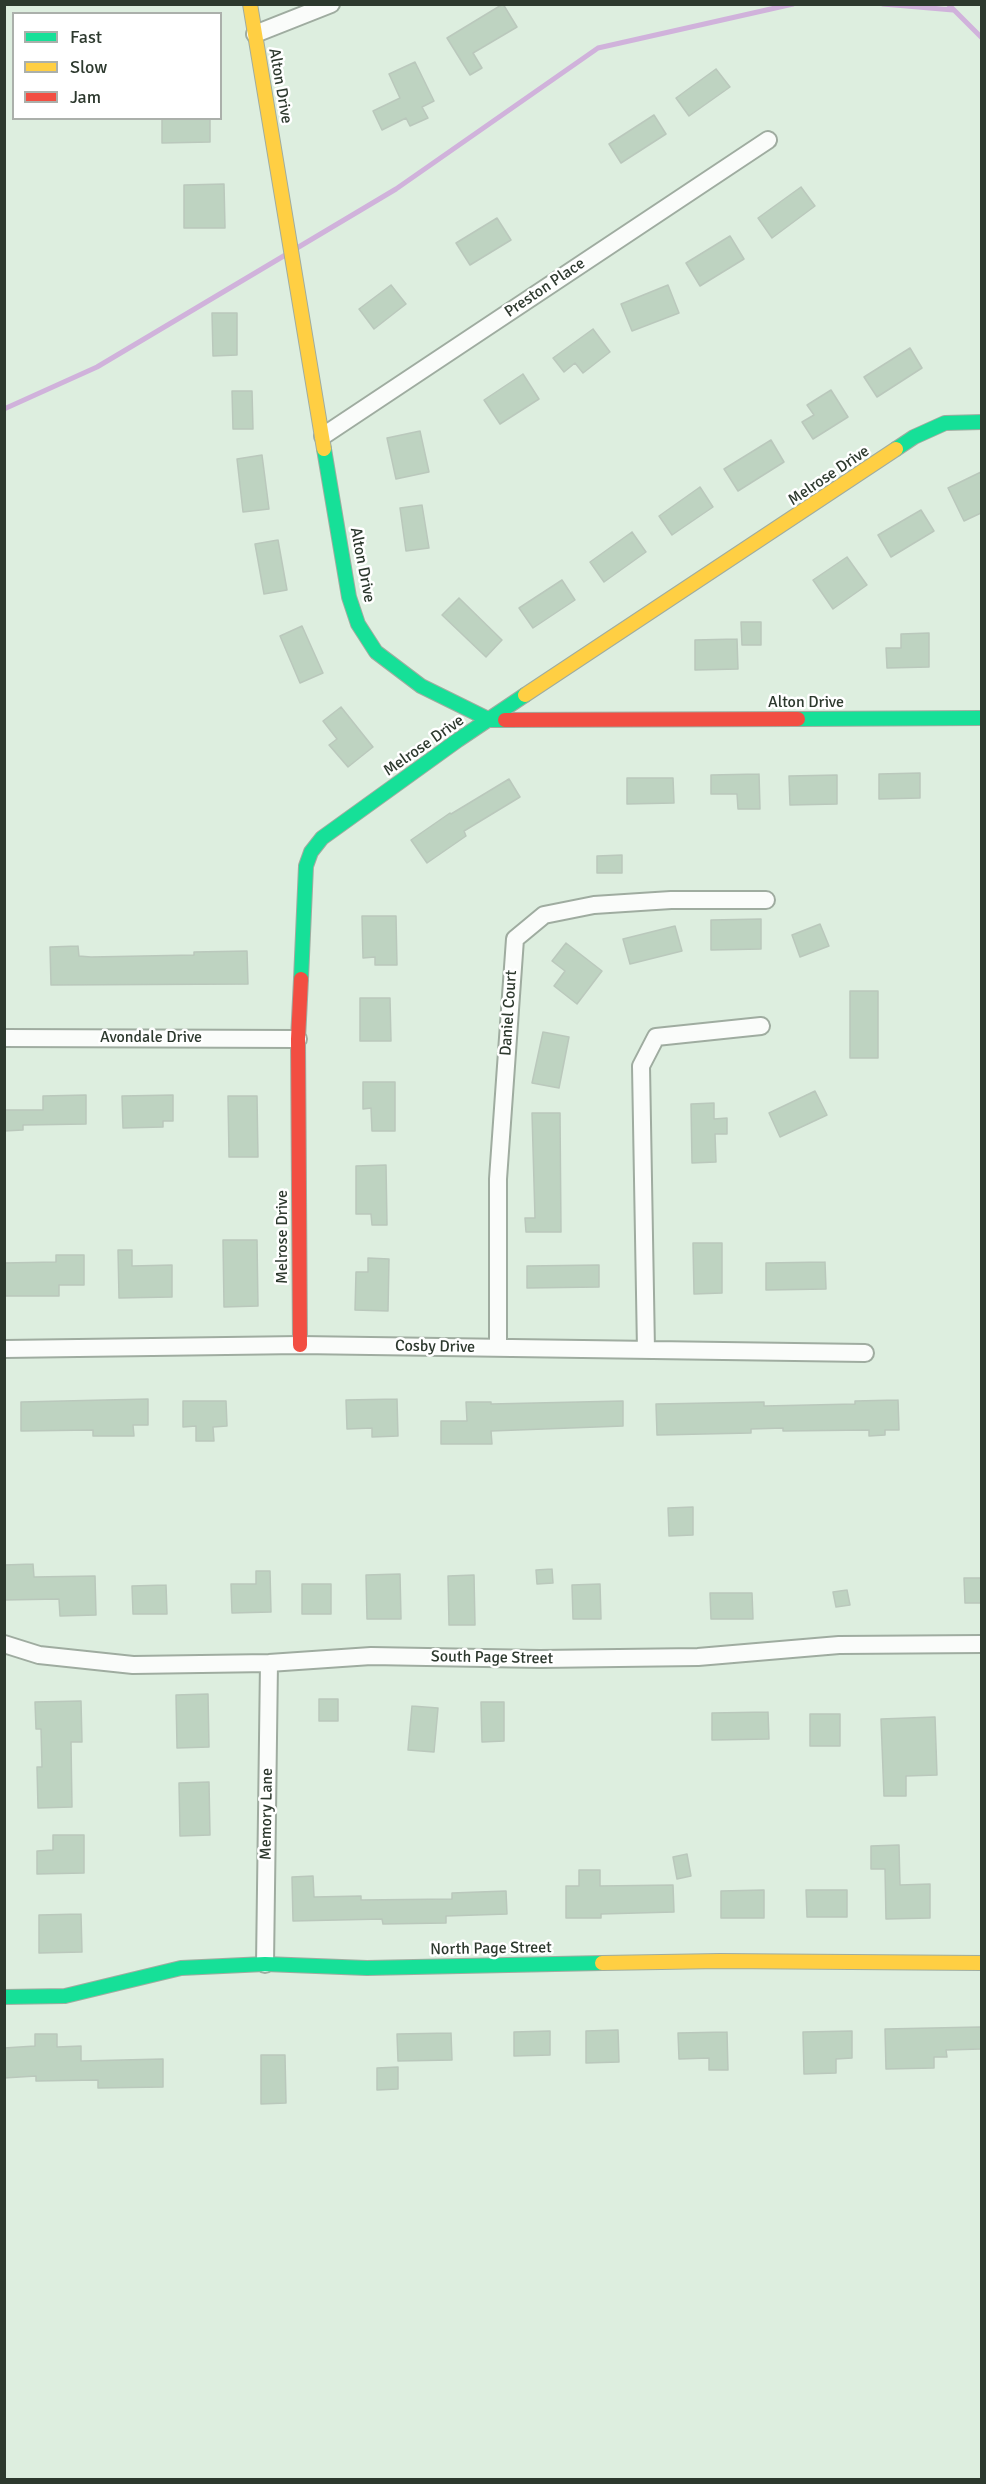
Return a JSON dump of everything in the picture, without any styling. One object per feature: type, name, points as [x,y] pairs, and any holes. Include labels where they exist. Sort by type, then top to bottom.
[{"type":"street","name":"Alton Drive","points":[[250,4],[350,597],[358,624],[376,651],[421,686],[490,720],[981,718]]},
{"type":"street","points":[[255,34],[331,4]]},
{"type":"street","name":"Preston Place","points":[[323,436],[768,140]]},
{"type":"street","name":"Melrose Drive","points":[[300,1345],[298,1039],[306,866],[311,852],[322,838],[490,720],[914,437],[945,423],[981,422]]},
{"type":"street","name":"Daniel Court","points":[[498,1348],[498,1179],[515,939],[543,915],[594,905],[671,900],[766,900]]},
{"type":"street","points":[[646,1350],[641,1066],[656,1037],[761,1026]]},
{"type":"street","name":"Avondale Drive","points":[[4,1038],[298,1039]]},
{"type":"street","name":"Cosby Drive","points":[[4,1349],[300,1345],[865,1353]]},
{"type":"street","name":"South Page Street","points":[[4,1644],[39,1655],[133,1665],[269,1663],[370,1656],[540,1659],[698,1657],[839,1645],[981,1644]]},
{"type":"street","name":"Memory Lane","points":[[265,1964],[269,1663]]},
{"type":"street","name":"North Page Street","points":[[4,1997],[65,1996],[181,1968],[265,1964],[367,1968],[720,1961],[981,1963]]},
{"type":"building","points":[[503,4],[517,27],[473,53],[482,68],[470,75],[447,38]]},
{"type":"building","points":[[415,62],[434,101],[422,107],[428,118],[410,126],[406,118],[382,130],[373,111],[400,98],[389,74]]},
{"type":"building","points":[[716,69],[730,87],[689,116],[676,98]]},
{"type":"building","points":[[654,115],[666,134],[621,163],[609,144]]},
{"type":"building","points":[[162,120],[210,120],[210,142],[162,143]]},
{"type":"building","points":[[224,184],[225,228],[184,228],[184,185]]},
{"type":"building","points":[[801,187],[815,206],[772,238],[758,218]]},
{"type":"building","points":[[497,218],[511,240],[470,265],[456,243]]},
{"type":"building","points":[[730,236],[744,259],[700,286],[686,263]]},
{"type":"building","points":[[391,285],[406,304],[374,329],[359,309]]},
{"type":"building","points":[[668,285],[679,313],[632,331],[621,304]]},
{"type":"building","points":[[212,313],[237,313],[237,355],[213,356]]},
{"type":"building","points":[[593,329],[610,352],[583,373],[575,363],[564,372],[553,358]]},
{"type":"building","points":[[910,348],[922,368],[877,397],[864,377]]},
{"type":"building","points":[[523,374],[539,399],[500,424],[484,400]]},
{"type":"building","points":[[831,390],[848,417],[813,439],[802,422],[814,415],[807,405]]},
{"type":"building","points":[[232,391],[252,391],[253,429],[233,429]]},
{"type":"building","points":[[420,431],[429,472],[396,479],[387,438]]},
{"type":"building","points":[[771,440],[784,462],[738,491],[724,469]]},
{"type":"building","points":[[262,455],[269,509],[243,512],[237,459]]},
{"type":"building","points":[[981,472],[981,513],[964,521],[948,488]]},
{"type":"building","points":[[700,487],[713,507],[672,535],[659,516]]},
{"type":"building","points":[[422,505],[429,548],[406,551],[400,508]]},
{"type":"building","points":[[921,510],[934,531],[891,557],[878,535]]},
{"type":"building","points":[[632,532],[646,552],[604,582],[590,562]]},
{"type":"building","points":[[278,540],[287,590],[264,594],[255,544]]},
{"type":"building","points":[[847,557],[867,585],[833,609],[813,580]]},
{"type":"building","points":[[562,580],[575,600],[533,628],[519,608]]},
{"type":"building","points":[[459,598],[502,640],[486,657],[442,615]]},
{"type":"building","points":[[741,622],[761,622],[761,645],[742,645]]},
{"type":"building","points":[[302,626],[323,673],[300,683],[280,636]]},
{"type":"building","points":[[929,633],[929,667],[887,668],[886,648],[901,648],[901,634]]},
{"type":"building","points":[[737,639],[738,669],[695,670],[695,640]]},
{"type":"building","points":[[341,707],[373,747],[348,767],[329,745],[337,739],[323,721]]},
{"type":"building","points":[[920,773],[920,798],[879,799],[879,774]]},
{"type":"building","points":[[759,774],[760,809],[738,809],[737,794],[711,794],[711,775]]},
{"type":"building","points":[[837,775],[837,804],[790,805],[789,776]]},
{"type":"building","points":[[627,778],[673,778],[674,803],[627,804]]},
{"type":"building","points":[[509,779],[520,797],[464,831],[466,836],[427,863],[411,840],[450,813]]},
{"type":"building","points":[[622,855],[622,873],[597,873],[597,856]]},
{"type":"building","points":[[362,916],[396,916],[397,965],[375,965],[375,957],[363,958]]},
{"type":"building","points":[[761,919],[761,949],[711,950],[711,920]]},
{"type":"building","points":[[820,924],[829,946],[800,957],[792,935]]},
{"type":"building","points":[[675,926],[682,951],[630,964],[623,939]]},
{"type":"building","points":[[566,943],[602,971],[577,1004],[554,986],[565,971],[552,961]]},
{"type":"building","points":[[78,946],[79,956],[91,957],[194,955],[194,952],[247,951],[248,984],[51,985],[50,947]]},
{"type":"building","points":[[850,991],[878,991],[878,1058],[850,1058]]},
{"type":"building","points":[[360,998],[390,998],[391,1041],[360,1041]]},
{"type":"building","points":[[543,1032],[569,1037],[559,1088],[532,1083]]},
{"type":"building","points":[[363,1082],[395,1082],[395,1131],[372,1131],[371,1108],[363,1109]]},
{"type":"building","points":[[815,1091],[827,1115],[780,1137],[769,1113]]},
{"type":"building","points":[[86,1095],[86,1124],[23,1125],[23,1130],[4,1131],[4,1110],[43,1110],[43,1096]]},
{"type":"building","points":[[173,1095],[173,1121],[163,1121],[163,1127],[123,1128],[122,1096]]},
{"type":"building","points":[[228,1096],[257,1096],[258,1157],[229,1157]]},
{"type":"building","points":[[714,1103],[714,1119],[727,1118],[727,1134],[715,1134],[716,1162],[692,1163],[691,1104]]},
{"type":"building","points":[[532,1113],[560,1113],[561,1232],[526,1232],[525,1218],[535,1218]]},
{"type":"building","points":[[386,1165],[387,1225],[372,1225],[371,1214],[356,1214],[356,1166]]},
{"type":"building","points":[[223,1240],[257,1240],[258,1306],[224,1307]]},
{"type":"building","points":[[693,1243],[722,1243],[722,1293],[694,1294]]},
{"type":"building","points":[[118,1250],[132,1250],[132,1266],[172,1265],[172,1297],[119,1298]]},
{"type":"building","points":[[56,1255],[84,1255],[84,1285],[59,1285],[59,1296],[4,1296],[4,1263],[56,1262]]},
{"type":"building","points":[[368,1258],[389,1259],[388,1311],[355,1310],[356,1272],[368,1272]]},
{"type":"building","points":[[825,1262],[826,1289],[766,1290],[766,1263]]},
{"type":"building","points":[[599,1265],[599,1287],[527,1288],[527,1266]]},
{"type":"building","points":[[148,1399],[148,1425],[133,1425],[134,1436],[93,1436],[93,1430],[21,1431],[21,1402]]},
{"type":"building","points":[[397,1399],[398,1436],[372,1437],[372,1428],[347,1429],[346,1400]]},
{"type":"building","points":[[898,1400],[899,1430],[885,1430],[885,1435],[869,1436],[869,1430],[783,1431],[783,1428],[751,1429],[751,1433],[657,1435],[656,1404],[764,1402],[764,1406],[855,1404],[855,1401]]},
{"type":"building","points":[[183,1401],[226,1401],[227,1426],[213,1427],[214,1441],[196,1441],[196,1426],[183,1427]]},
{"type":"building","points":[[623,1401],[623,1426],[491,1431],[492,1444],[441,1444],[441,1421],[467,1421],[466,1402],[491,1402],[491,1404]]},
{"type":"building","points":[[693,1507],[693,1535],[669,1536],[668,1508]]},
{"type":"building","points":[[33,1564],[34,1577],[95,1576],[96,1615],[60,1616],[59,1599],[4,1600],[4,1565]]},
{"type":"building","points":[[552,1569],[553,1583],[537,1584],[536,1570]]},
{"type":"building","points":[[256,1571],[270,1571],[271,1612],[232,1613],[231,1584],[256,1584]]},
{"type":"building","points":[[400,1574],[401,1619],[367,1619],[366,1575]]},
{"type":"building","points":[[474,1575],[475,1625],[449,1625],[448,1576]]},
{"type":"building","points":[[964,1578],[981,1578],[981,1603],[965,1603]]},
{"type":"building","points":[[302,1584],[331,1584],[331,1614],[302,1614]]},
{"type":"building","points":[[600,1584],[601,1619],[573,1619],[572,1585]]},
{"type":"building","points":[[166,1585],[167,1614],[133,1614],[132,1586]]},
{"type":"building","points":[[847,1590],[850,1605],[836,1607],[833,1592]]},
{"type":"building","points":[[710,1593],[752,1593],[753,1619],[711,1619]]},
{"type":"building","points":[[208,1694],[209,1747],[177,1748],[176,1695]]},
{"type":"building","points":[[319,1699],[338,1699],[338,1721],[319,1721]]},
{"type":"building","points":[[81,1701],[82,1742],[71,1742],[72,1807],[38,1808],[37,1767],[42,1767],[41,1729],[36,1729],[35,1702]]},
{"type":"building","points":[[481,1702],[504,1702],[504,1741],[482,1742]]},
{"type":"building","points":[[412,1706],[438,1708],[434,1752],[408,1750]]},
{"type":"building","points":[[768,1712],[769,1739],[712,1740],[712,1713]]},
{"type":"building","points":[[810,1714],[840,1714],[840,1746],[810,1746]]},
{"type":"building","points":[[935,1717],[937,1775],[906,1776],[906,1796],[884,1796],[881,1719]]},
{"type":"building","points":[[209,1782],[210,1835],[180,1836],[179,1783]]},
{"type":"building","points":[[53,1835],[84,1835],[84,1873],[37,1874],[37,1851],[53,1850]]},
{"type":"building","points":[[899,1845],[900,1885],[930,1884],[930,1918],[886,1919],[885,1869],[871,1869],[871,1846]]},
{"type":"building","points":[[687,1854],[691,1876],[677,1879],[673,1857]]},
{"type":"building","points":[[579,1870],[600,1870],[600,1886],[673,1885],[674,1912],[601,1914],[601,1918],[566,1918],[566,1886],[579,1886]]},
{"type":"building","points":[[313,1876],[314,1897],[361,1896],[361,1900],[452,1899],[452,1893],[506,1891],[507,1914],[446,1916],[446,1923],[383,1924],[382,1919],[293,1921],[292,1877]]},
{"type":"building","points":[[764,1890],[764,1918],[721,1918],[721,1891]]},
{"type":"building","points":[[806,1890],[847,1890],[847,1917],[807,1917]]},
{"type":"building","points":[[81,1914],[82,1952],[39,1953],[39,1915]]},
{"type":"building","points":[[981,2027],[981,2049],[946,2050],[947,2057],[934,2057],[934,2068],[886,2069],[885,2029]]},
{"type":"building","points":[[618,2030],[619,2062],[586,2063],[586,2031]]},
{"type":"building","points":[[550,2031],[550,2055],[514,2056],[514,2032]]},
{"type":"building","points":[[852,2031],[852,2058],[836,2059],[836,2073],[804,2074],[803,2032]]},
{"type":"building","points":[[727,2032],[728,2070],[709,2070],[709,2058],[679,2059],[678,2033]]},
{"type":"building","points":[[451,2033],[452,2060],[398,2061],[397,2034]]},
{"type":"building","points":[[35,2034],[57,2034],[57,2047],[81,2046],[81,2061],[163,2059],[163,2087],[98,2088],[98,2080],[36,2081],[36,2076],[4,2078],[4,2048],[35,2046]]},
{"type":"building","points":[[261,2055],[285,2055],[286,2103],[261,2104]]},
{"type":"building","points":[[398,2067],[398,2089],[377,2090],[377,2068]]},
{"type":"waterway","points":[[297,248],[396,189],[598,48],[793,4]]},
{"type":"waterway","points":[[883,4],[953,10]]},
{"type":"waterway","points":[[948,4],[982,38]]},
{"type":"waterway","points":[[4,409],[97,367],[287,254]]},
{"type":"traffic: fast","points":[[896,449],[914,437],[945,423],[982,422]]},
{"type":"traffic: fast","points":[[324,449],[349,597],[358,624],[376,652],[421,686],[490,720],[505,720]]},
{"type":"traffic: fast","points":[[301,979],[306,866],[311,852],[322,838],[525,695]]},
{"type":"traffic: fast","points":[[798,719],[982,718]]},
{"type":"traffic: fast","points":[[4,1997],[65,1996],[181,1968],[265,1964],[367,1968],[602,1963]]},
{"type":"traffic: slow","points":[[250,4],[324,449]]},
{"type":"traffic: slow","points":[[525,695],[896,449]]},
{"type":"traffic: slow","points":[[602,1963],[720,1961],[982,1963]]},
{"type":"traffic: jam","points":[[505,720],[798,719]]},
{"type":"traffic: jam","points":[[300,1345],[298,1039],[301,979]]}]
